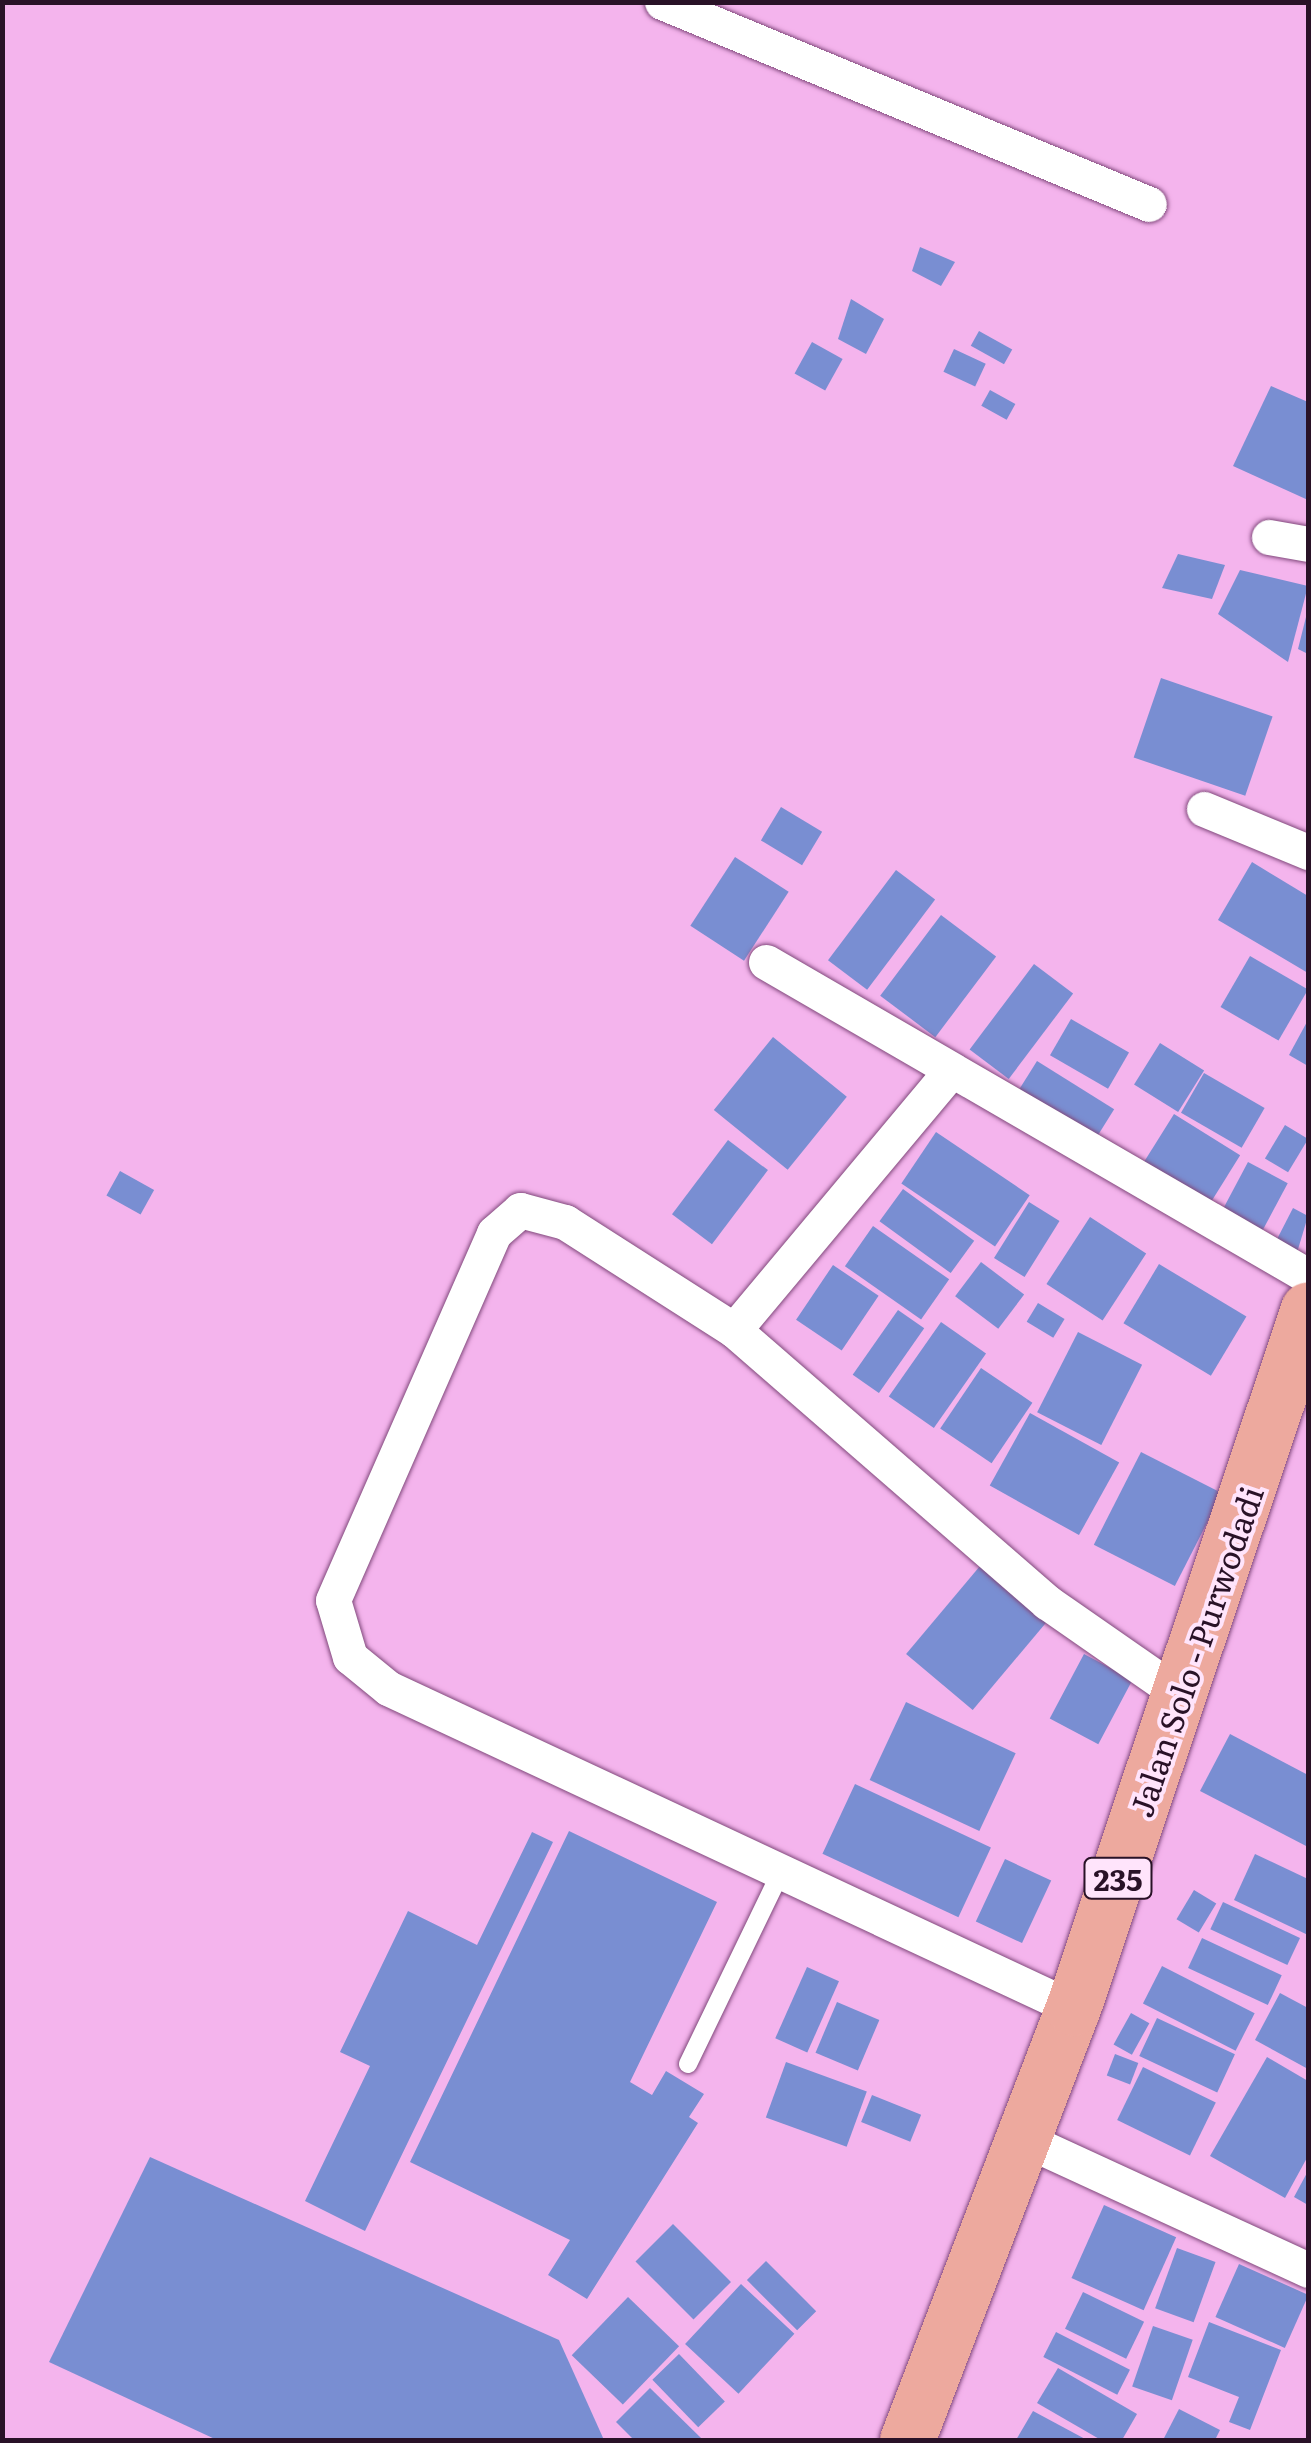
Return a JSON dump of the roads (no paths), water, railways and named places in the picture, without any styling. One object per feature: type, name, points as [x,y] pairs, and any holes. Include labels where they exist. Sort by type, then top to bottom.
[{"type":"main road","name":"Jalan Solo - Purwodadi","points":[[907,2440],[1019,2137],[1074,2008],[1182,1695],[1308,1309]]},
{"type":"street","points":[[662,2],[1149,204]]},
{"type":"street","points":[[1269,537],[1308,544]]},
{"type":"street","points":[[1204,809],[1308,852]]},
{"type":"street","points":[[766,962],[1308,1276]]},
{"type":"street","points":[[734,1330],[950,1072]]},
{"type":"street","points":[[1074,2008],[388,1688],[350,1658],[333,1600],[508,1218],[520,1210],[565,1222],[734,1330],[1047,1602],[1182,1695]]},
{"type":"street","points":[[1019,2137],[1308,2270]]},
{"type":"lane","points":[[688,2064],[780,1874]]}]
